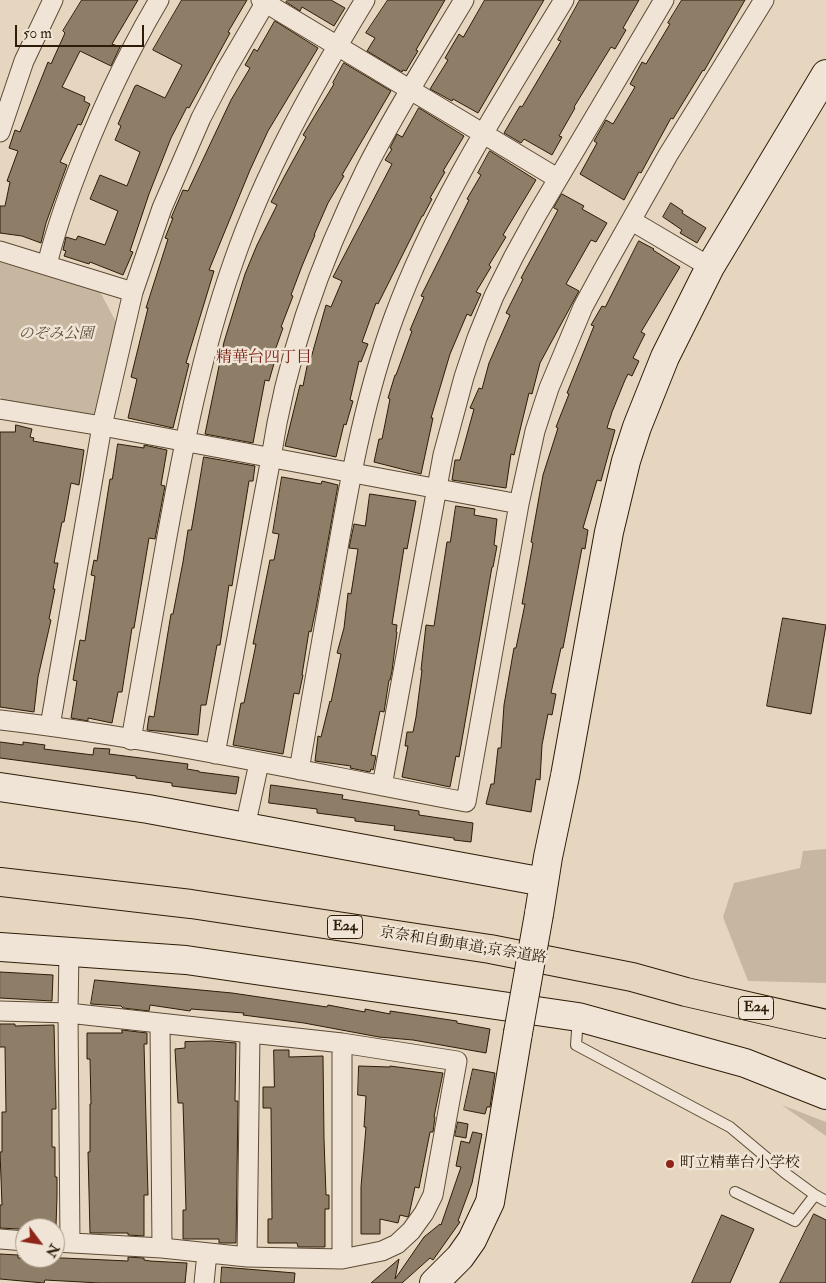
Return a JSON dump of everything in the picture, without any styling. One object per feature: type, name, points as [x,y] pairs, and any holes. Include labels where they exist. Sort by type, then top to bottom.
[{"type":"highway","points":[[0,868],[115,888],[191,904]]},
{"type":"highway","name":"京奈和自動車道;京奈道路","points":[[0,882],[191,904],[490,949],[632,977],[686,992],[826,1024]]},
{"type":"highway","name":"京奈和自動車道;京奈道路","points":[[0,894],[84,902],[268,928],[517,965],[627,986],[686,992]]},
{"type":"street","points":[[0,132],[24,61],[53,0]]},
{"type":"street","points":[[47,265],[64,208],[96,126],[121,71],[159,0]]},
{"type":"street","points":[[131,740],[184,443],[209,336],[247,225],[284,142],[337,46],[365,0]]},
{"type":"street","points":[[214,754],[271,458],[277,416],[293,354],[318,278],[357,188],[387,130],[464,0]]},
{"type":"street","points":[[299,770],[351,474],[370,395],[397,308],[430,231],[482,134],[564,0]]},
{"type":"street","points":[[382,786],[443,455],[452,416],[477,338],[494,296],[514,256],[557,178],[664,0]]},
{"type":"street","points":[[0,720],[50,726],[214,754],[466,802],[519,504],[535,431],[549,388],[566,345],[603,270],[668,155],[764,0]]},
{"type":"street","points":[[50,726],[102,426],[132,292],[162,208],[202,118],[226,70],[265,1],[557,178]]},
{"type":"street","points":[[434,1283],[460,1257],[472,1240],[490,1202],[544,882],[609,532],[626,461],[664,357],[710,267],[826,74]]},
{"type":"street","points":[[632,221],[710,267]]},
{"type":"street","points":[[0,251],[132,292]]},
{"type":"street","points":[[0,409],[102,426],[184,443],[519,504]]},
{"type":"street","points":[[245,827],[259,763]]},
{"type":"street","points":[[0,787],[148,810],[544,882]]},
{"type":"street","points":[[0,947],[186,960],[578,1016],[745,1064],[826,1096]]},
{"type":"street","points":[[63,1218],[69,951]]},
{"type":"street","points":[[0,1011],[68,1013],[342,1043],[457,1061],[433,1195],[411,1230],[397,1244],[382,1251],[342,1260],[247,1257],[162,1248],[65,1242]]},
{"type":"street","points":[[160,1024],[162,1248]]},
{"type":"street","points":[[247,1257],[250,1033]]},
{"type":"street","points":[[342,1043],[342,1260]]},
{"type":"street","points":[[0,1240],[15,1241]]},
{"type":"street","points":[[204,1283],[207,1254]]},
{"type":"lane","points":[[578,1016],[576,1045],[730,1127],[785,1173],[826,1202]]},
{"type":"lane","points":[[735,1192],[795,1221],[815,1195]]},
{"type":"green space","name":"のぞみ公園","points":[[0,258],[98,288],[117,324],[97,411],[91,416],[3,401],[0,396]]},
{"type":"green space","points":[[826,849],[826,983],[748,981],[723,917],[734,883],[800,868],[803,851]]},
{"type":"green space","points":[[782,1105],[826,1122],[826,1136]]},
{"type":"building","points":[[82,0],[138,0],[112,44],[120,47],[111,66],[80,51],[62,87],[85,97],[84,101],[90,104],[81,125],[78,124],[60,162],[67,165],[46,223],[41,243],[22,236],[0,233],[0,206],[5,206],[10,182],[7,181],[18,151],[9,148],[15,130],[20,132],[48,62],[51,64],[65,33],[63,31]]},
{"type":"building","points":[[182,0],[247,0],[171,138],[149,194],[130,251],[133,252],[123,275],[90,262],[89,264],[64,256],[66,251],[63,250],[66,237],[76,240],[78,236],[105,245],[118,211],[90,199],[100,175],[127,186],[140,152],[115,140],[121,126],[118,124],[135,86],[137,85],[165,98],[182,65],[153,50]]},
{"type":"building","points":[[288,0],[331,0],[345,8],[334,26],[302,7],[300,11],[286,2]]},
{"type":"building","points":[[388,0],[445,0],[416,50],[418,51],[406,71],[403,70],[402,72],[367,51],[375,38],[366,33]]},
{"type":"building","points":[[485,0],[544,0],[478,113],[430,89],[448,60],[445,58],[459,34],[463,37]]},
{"type":"building","points":[[580,0],[639,0],[623,28],[626,30],[615,49],[611,47],[574,107],[559,136],[562,137],[552,155],[524,139],[521,143],[504,133],[520,106],[522,107],[561,41],[558,40]]},
{"type":"building","points":[[682,0],[745,0],[704,71],[673,119],[671,118],[624,200],[580,174],[597,143],[594,141],[606,120],[613,124],[635,87],[630,84],[642,62],[646,64]]},
{"type":"building","points":[[275,21],[318,48],[268,131],[209,270],[214,271],[186,363],[189,364],[173,428],[128,418],[137,379],[131,377],[148,308],[146,308],[168,239],[165,238],[173,218],[171,218],[183,190],[188,191],[231,100],[250,68],[245,65],[254,49],[257,51]]},
{"type":"building","points":[[344,63],[391,91],[342,175],[344,176],[328,203],[314,235],[281,327],[283,328],[272,359],[275,360],[269,381],[265,380],[253,443],[205,434],[224,342],[245,274],[277,205],[271,202],[306,137],[303,135],[334,84]]},
{"type":"building","points":[[419,108],[464,136],[443,171],[445,172],[430,198],[432,199],[378,304],[376,303],[362,342],[368,344],[361,362],[359,361],[350,400],[353,401],[346,425],[344,424],[336,457],[285,446],[300,385],[303,386],[309,357],[311,358],[326,305],[331,307],[342,281],[333,277],[392,164],[385,160],[392,149],[390,148],[397,134],[402,137]]},
{"type":"building","points":[[490,151],[536,180],[503,235],[506,237],[489,265],[491,267],[476,292],[481,294],[471,316],[467,314],[450,354],[431,418],[433,418],[421,474],[374,462],[379,439],[382,439],[390,399],[388,398],[412,331],[410,330],[424,297],[421,296],[469,200],[467,199],[481,175],[478,173]]},
{"type":"building","points":[[562,194],[584,206],[582,209],[607,223],[596,242],[591,240],[566,284],[579,291],[540,363],[532,394],[529,393],[514,455],[511,454],[506,488],[452,480],[455,460],[460,460],[474,409],[470,408],[479,388],[482,389],[489,363],[510,315],[506,313],[523,279],[521,278],[558,210],[554,208]]},
{"type":"building","points":[[671,203],[683,211],[682,213],[706,228],[697,243],[680,233],[682,230],[663,217]]},
{"type":"building","points":[[639,241],[680,267],[641,332],[645,334],[633,358],[639,361],[632,376],[628,374],[625,380],[607,428],[615,430],[601,481],[597,480],[583,528],[588,530],[585,549],[582,548],[563,648],[561,648],[551,693],[556,694],[552,715],[548,714],[542,745],[540,780],[536,779],[531,812],[486,804],[491,784],[494,784],[498,748],[501,748],[504,705],[514,648],[516,648],[525,604],[522,604],[533,543],[531,542],[543,475],[558,428],[556,427],[569,394],[567,393],[594,326],[591,325],[602,306],[605,307]]},
{"type":"building","points":[[16,425],[32,429],[30,437],[34,438],[33,441],[84,450],[79,485],[71,483],[54,563],[58,563],[49,619],[51,620],[38,677],[34,712],[0,707],[0,432],[15,432]]},
{"type":"building","points":[[118,444],[144,448],[144,445],[167,450],[161,485],[165,486],[155,539],[149,538],[122,692],[118,692],[112,723],[88,718],[88,721],[71,718],[77,681],[73,680],[80,640],[85,641],[95,576],[91,575],[94,560],[97,561],[110,479],[112,479]]},
{"type":"building","points":[[204,457],[255,466],[253,481],[249,481],[232,586],[229,585],[220,645],[217,645],[206,705],[201,705],[198,735],[147,730],[149,716],[154,717],[171,614],[173,614],[188,530],[191,530]]},
{"type":"building","points":[[282,477],[321,484],[322,481],[338,485],[316,608],[311,632],[309,631],[303,675],[299,694],[294,693],[283,754],[233,745],[241,703],[244,703],[256,644],[253,644],[270,560],[274,560],[279,534],[273,533]]},
{"type":"building","points":[[370,494],[416,501],[407,549],[404,548],[392,624],[397,625],[397,632],[392,671],[384,712],[380,711],[371,755],[376,756],[373,770],[371,769],[370,772],[350,768],[351,766],[315,761],[318,736],[321,737],[331,702],[341,654],[337,653],[344,628],[348,593],[351,594],[358,549],[349,548],[354,524],[365,526]]},
{"type":"building","points":[[456,506],[475,509],[474,515],[497,519],[494,545],[497,546],[459,757],[456,756],[450,787],[402,777],[408,746],[405,746],[407,732],[413,732],[416,717],[426,625],[434,626],[447,542],[450,542]]},
{"type":"building","points":[[783,618],[826,625],[811,714],[767,706]]},
{"type":"building","points":[[0,742],[23,745],[23,742],[45,745],[44,749],[93,755],[94,748],[110,749],[109,754],[188,764],[187,769],[239,777],[236,794],[172,786],[172,783],[136,778],[136,776],[0,758]]},
{"type":"building","points":[[271,785],[343,795],[342,799],[419,811],[419,815],[473,823],[471,842],[394,830],[395,826],[355,821],[355,818],[317,813],[317,809],[269,803]]},
{"type":"building","points":[[0,972],[53,975],[52,1001],[0,998]]},
{"type":"building","points":[[95,980],[232,993],[327,1007],[328,1005],[365,1012],[365,1009],[390,1014],[390,1011],[457,1021],[457,1023],[490,1029],[486,1053],[413,1040],[379,1037],[304,1023],[243,1015],[244,1013],[191,1009],[190,1011],[150,1005],[149,1011],[123,1008],[121,1006],[91,1004]]},
{"type":"building","points":[[0,1024],[15,1024],[15,1026],[54,1025],[56,1109],[52,1109],[52,1147],[55,1147],[55,1177],[57,1177],[56,1218],[15,1218],[15,1229],[0,1228],[0,1205],[2,1205],[0,1152],[2,1152],[2,1112],[6,1112],[5,1047],[0,1047]]},
{"type":"building","points":[[122,1030],[147,1033],[147,1044],[144,1044],[148,1195],[144,1195],[144,1236],[128,1235],[128,1233],[90,1233],[88,1152],[90,1152],[91,1104],[90,1059],[87,1059],[87,1033],[122,1033]]},
{"type":"building","points":[[212,1041],[236,1043],[235,1101],[238,1101],[236,1243],[219,1243],[219,1239],[183,1239],[183,1210],[186,1210],[183,1103],[178,1103],[175,1049],[185,1048],[185,1042]]},
{"type":"building","points":[[274,1050],[289,1050],[289,1057],[323,1056],[326,1195],[329,1195],[329,1209],[325,1209],[325,1247],[298,1247],[297,1243],[268,1243],[268,1219],[272,1219],[271,1108],[263,1108],[263,1087],[274,1087]]},
{"type":"building","points":[[359,1066],[390,1066],[443,1073],[434,1117],[433,1132],[430,1132],[419,1188],[415,1187],[409,1215],[408,1217],[400,1215],[398,1223],[380,1219],[380,1234],[361,1234],[361,1187],[366,1127],[364,1127],[366,1096],[358,1095]]},
{"type":"building","points":[[473,1069],[495,1073],[490,1107],[487,1107],[485,1114],[464,1110]]},
{"type":"building","points":[[458,1122],[468,1124],[466,1138],[455,1136]]},
{"type":"building","points":[[473,1132],[482,1134],[472,1183],[458,1221],[460,1222],[433,1260],[430,1258],[402,1283],[371,1283],[399,1259],[395,1279],[424,1237],[441,1225],[461,1167],[456,1166],[461,1141],[469,1143]]},
{"type":"building","points":[[814,1214],[826,1220],[826,1283],[780,1283]]},
{"type":"building","points":[[722,1215],[754,1229],[730,1283],[692,1283]]},
{"type":"building","points":[[0,1254],[15,1255],[15,1268],[65,1268],[65,1258],[128,1261],[128,1257],[144,1258],[144,1260],[150,1261],[187,1263],[185,1283],[100,1283],[45,1280],[44,1283],[0,1279]]},
{"type":"building","points":[[222,1267],[295,1273],[294,1283],[221,1283]]},
{"type":"place","name":"町立精華台小学校","points":[[670,1164]]},
{"type":"district","name":"精華台四丁目","points":[[264,359]]}]
